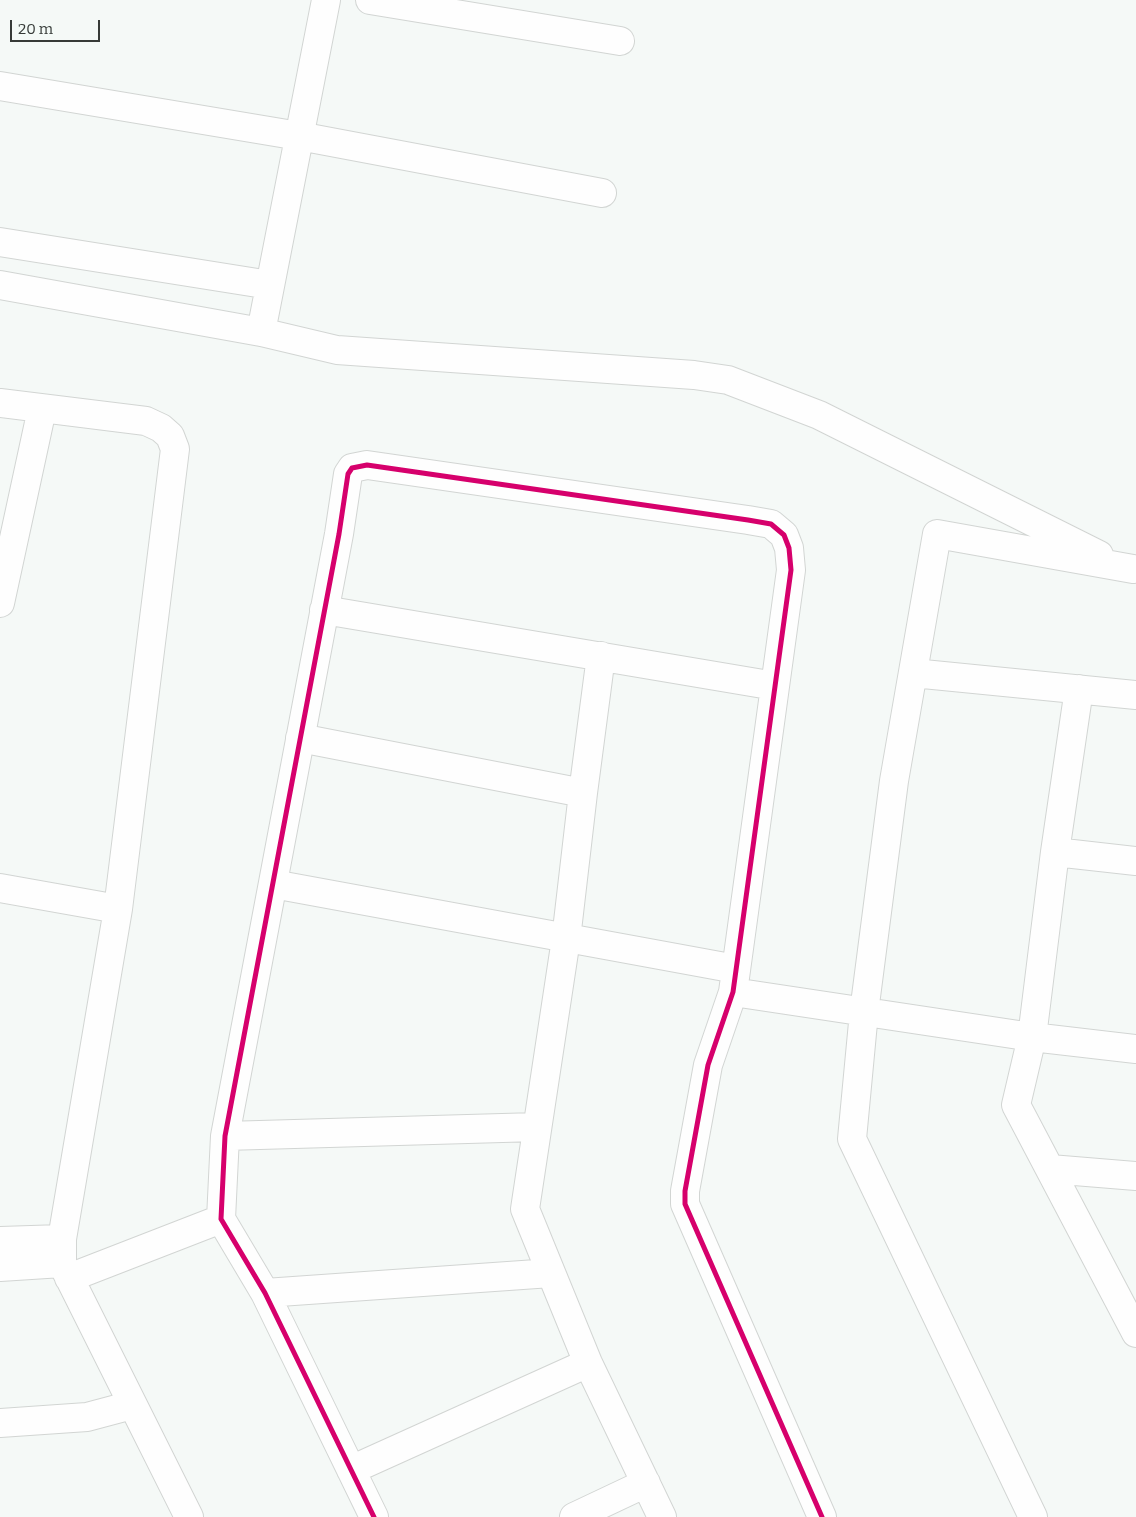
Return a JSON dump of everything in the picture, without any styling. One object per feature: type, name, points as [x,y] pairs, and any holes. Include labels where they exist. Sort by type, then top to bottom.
[{"type":"street","points":[[261,332],[326,0]]},
{"type":"street","points":[[370,0],[620,41]]},
{"type":"street","points":[[0,86],[299,136],[602,193]]},
{"type":"street","points":[[0,242],[270,285]]},
{"type":"street","points":[[0,285],[261,332],[337,350],[728,380],[819,415],[1111,561],[1134,570]]},
{"type":"street","points":[[0,403],[146,421],[161,428],[170,436],[175,449],[118,909],[64,1260],[132,1405],[189,1517]]},
{"type":"street","points":[[0,603],[42,409]]},
{"type":"street","points":[[374,1517],[265,1293],[221,1219],[225,1136],[348,474],[352,468],[367,465],[748,520],[771,524],[784,534],[789,548],[791,570],[735,981],[708,1065],[685,1191],[685,1204],[822,1517]]},
{"type":"street","points":[[1033,1517],[852,1139],[864,1012],[894,781],[937,534],[1134,570]]},
{"type":"street","points":[[324,610],[775,686]]},
{"type":"street","points":[[602,656],[583,793],[566,939],[525,1209],[588,1362],[662,1517]]},
{"type":"street","points":[[913,673],[1136,695]]},
{"type":"street","points":[[1080,689],[1055,852],[1032,1037],[1016,1105],[1136,1333]]},
{"type":"street","points":[[300,738],[583,793]]},
{"type":"street","points":[[1055,852],[1136,861]]},
{"type":"street","points":[[273,884],[566,939],[864,1012],[1032,1037],[1136,1049]]},
{"type":"street","points":[[0,888],[118,909]]},
{"type":"street","points":[[225,1136],[537,1127]]},
{"type":"street","points":[[1050,1170],[1136,1176]]},
{"type":"street","points":[[0,1267],[64,1260],[221,1219]]},
{"type":"street","points":[[0,1241],[64,1260]]},
{"type":"street","points":[[265,1293],[551,1273]]},
{"type":"street","points":[[351,1470],[588,1362]]},
{"type":"street","points":[[0,1423],[87,1417],[132,1405]]},
{"type":"street","points":[[574,1517],[646,1484]]},
{"type":"cycle path","points":[[374,1517],[265,1293],[221,1219],[225,1136],[339,534],[348,474],[352,468],[367,465],[748,520],[771,524],[784,535],[789,548],[791,570],[733,992],[708,1065],[685,1191],[685,1204],[822,1517]]}]
